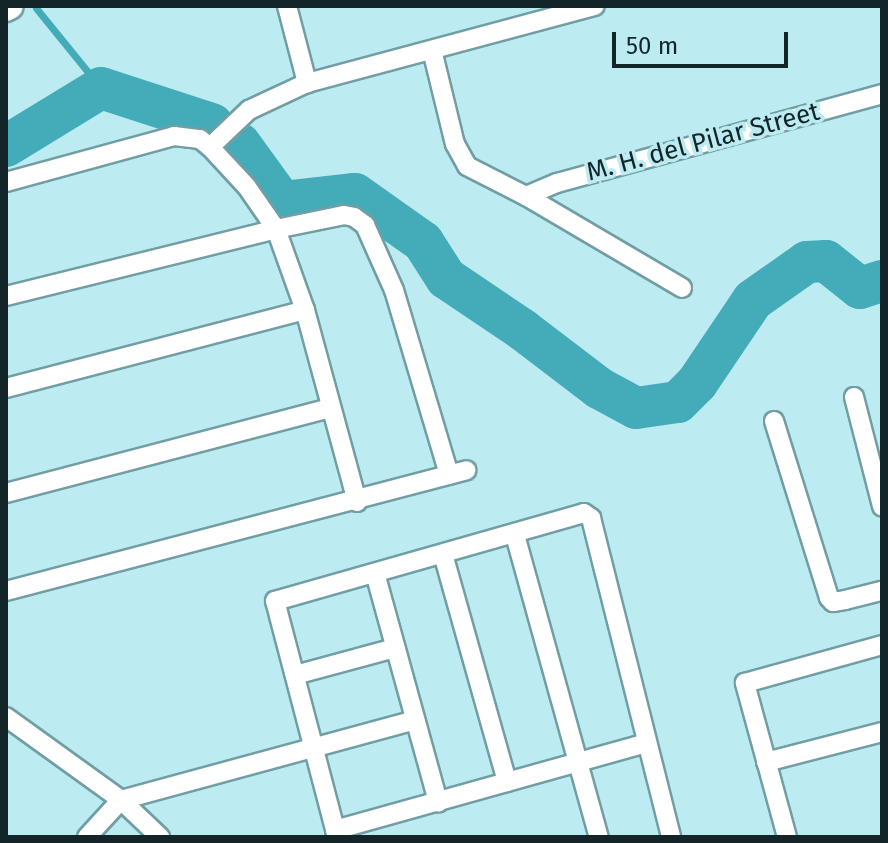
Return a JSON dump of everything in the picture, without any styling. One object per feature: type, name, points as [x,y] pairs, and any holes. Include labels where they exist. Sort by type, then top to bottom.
[{"type":"street","points":[[287,6],[307,83]]},
{"type":"street","points":[[210,147],[249,110],[307,83],[595,6]]},
{"type":"street","points":[[432,50],[455,144],[467,166],[526,196],[682,288]]},
{"type":"street","name":"M. H. del Pilar Street","points":[[526,196],[572,179],[882,94]]},
{"type":"street","points":[[6,182],[174,136],[200,139],[210,147],[247,187],[276,229],[305,310],[357,502]]},
{"type":"street","points":[[6,296],[344,215],[365,225],[394,290],[458,473],[357,502],[6,591]]},
{"type":"street","points":[[6,388],[305,310]]},
{"type":"street","points":[[854,397],[882,506]]},
{"type":"street","points":[[6,493],[331,408]]},
{"type":"street","points":[[774,421],[829,598],[833,602],[882,591]]},
{"type":"street","points":[[647,743],[336,834],[275,601],[584,513],[591,518],[671,837]]},
{"type":"street","points":[[515,535],[596,836]]},
{"type":"street","points":[[443,554],[507,782]]},
{"type":"street","points":[[375,573],[438,802]]},
{"type":"street","points":[[787,837],[745,683],[882,645]]},
{"type":"street","points":[[295,675],[395,648]]},
{"type":"street","points":[[6,717],[121,800],[160,837]]},
{"type":"street","points":[[87,837],[121,800],[415,720]]},
{"type":"street","points":[[766,762],[882,732]]},
{"type":"waterway","points":[[36,8],[101,88]]},
{"type":"waterway","points":[[6,146],[101,88],[212,124]]},
{"type":"waterway","points":[[240,144],[282,202],[355,194],[423,242],[446,278],[523,330],[599,388],[636,408],[678,402],[697,383],[753,300],[807,262],[826,261],[860,288],[882,281]]}]
